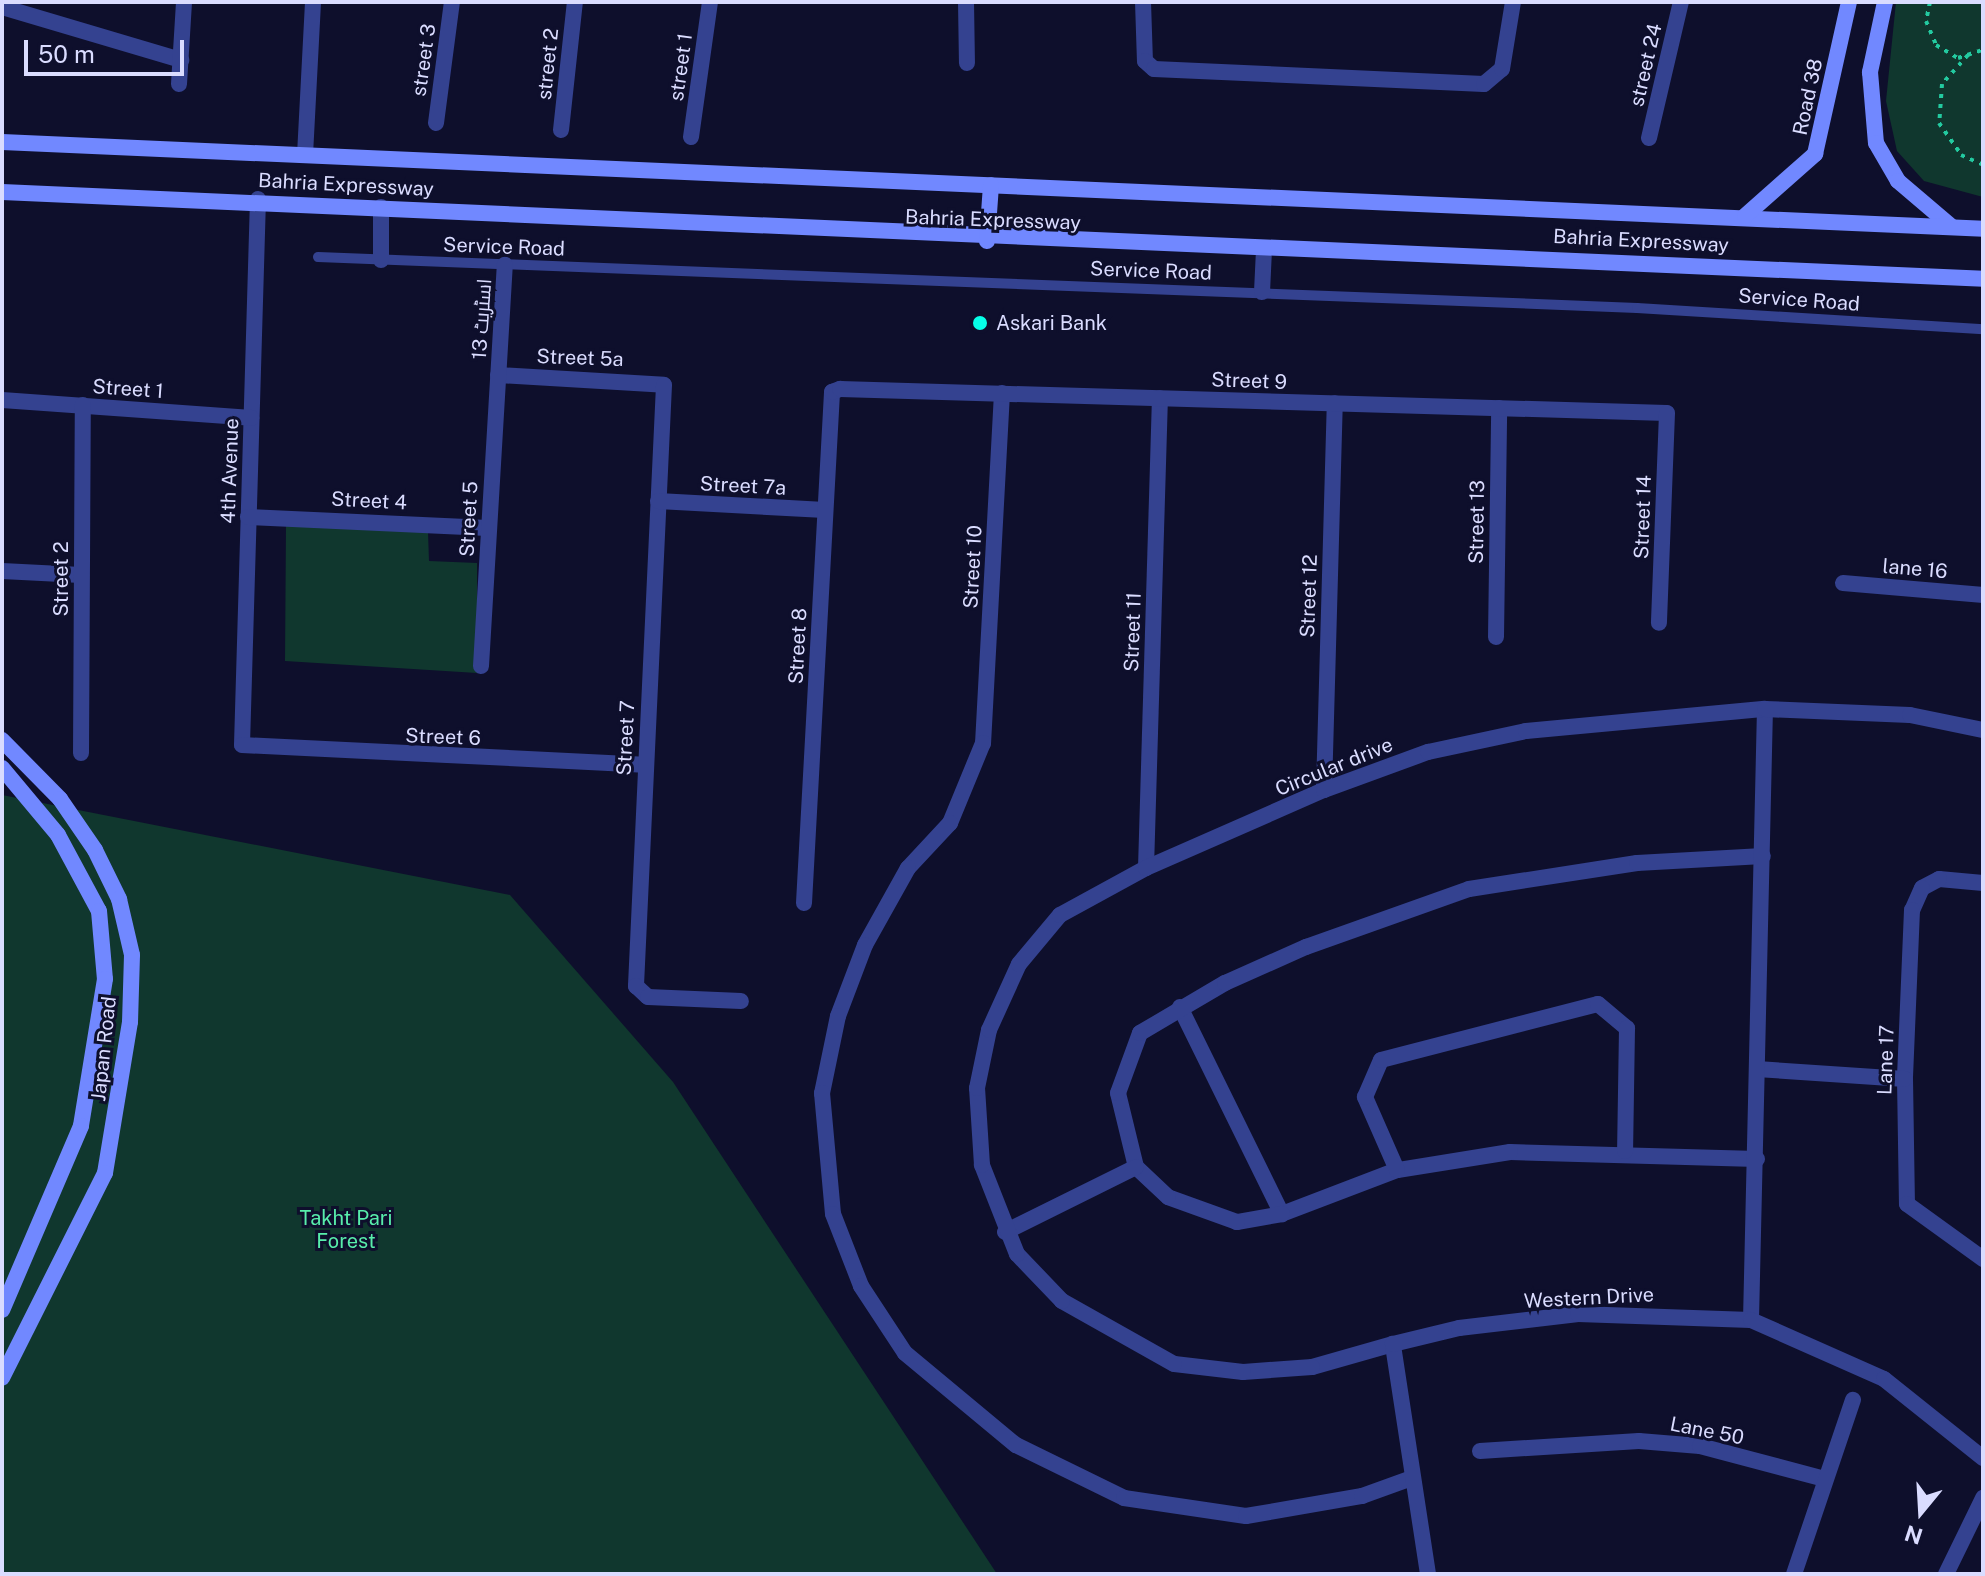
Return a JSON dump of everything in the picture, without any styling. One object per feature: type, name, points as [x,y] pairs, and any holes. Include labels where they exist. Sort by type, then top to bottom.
[{"type":"main road","name":"Road 38","points":[[1745,216],[1815,154],[1849,2]]},
{"type":"main road","points":[[1885,2],[1870,72],[1876,143],[1898,181],[1952,227]]},
{"type":"main road","name":"Bahria Expressway","points":[[2,142],[1745,216],[1983,229]]},
{"type":"main road","points":[[987,241],[991,185]]},
{"type":"main road","name":"Bahria Expressway","points":[[2,192],[258,199],[987,241],[1264,249],[1983,279]]},
{"type":"main road","name":"Japan Road","points":[[2,740],[60,799],[95,850],[119,899],[132,955],[130,1022],[105,1173],[2,1378]]},
{"type":"main road","name":"Japan Road","points":[[2,768],[58,835],[99,911],[105,979],[81,1126],[2,1310]]},
{"type":"street","points":[[179,84],[184,2]]},
{"type":"street","points":[[305,155],[313,2]]},
{"type":"street","name":"street 3","points":[[436,123],[452,2]]},
{"type":"street","name":"street 2","points":[[561,130],[575,2]]},
{"type":"street","name":"street 1","points":[[691,137],[710,2]]},
{"type":"street","points":[[966,2],[967,63]]},
{"type":"street","points":[[1143,2],[1148,66],[1484,84],[1502,69],[1513,2]]},
{"type":"street","name":"street 24","points":[[1649,138],[1681,2]]},
{"type":"street","points":[[2,7],[181,60]]},
{"type":"street","name":"4th Avenue","points":[[242,745],[258,199]]},
{"type":"street","points":[[381,207],[381,260]]},
{"type":"street","points":[[1262,292],[1264,249]]},
{"type":"street","name":"اسٹریٹ 13","points":[[498,375],[505,265]]},
{"type":"street","name":"Street 5a","points":[[498,375],[661,382]]},
{"type":"street","name":"Street 5","points":[[481,666],[498,375]]},
{"type":"street","name":"Street 7","points":[[661,382],[644,765],[638,994],[741,1001]]},
{"type":"street","name":"Street 9","points":[[832,392],[1002,393],[1667,413]]},
{"type":"street","name":"Street 8","points":[[804,903],[832,392]]},
{"type":"street","name":"Street 10","points":[[1002,393],[983,743],[950,823],[908,868],[865,945],[838,1016],[822,1093],[823,1156],[833,1214],[861,1286],[905,1353],[954,1401],[1016,1445],[1124,1498],[1246,1516],[1350,1499],[1412,1478]]},
{"type":"street","name":"Street 11","points":[[1146,868],[1160,398]]},
{"type":"street","name":"Street 1","points":[[2,400],[251,418]]},
{"type":"street","name":"Street 12","points":[[1324,790],[1335,403]]},
{"type":"street","name":"Street 2","points":[[81,753],[83,405]]},
{"type":"street","name":"Street 13","points":[[1496,637],[1499,408]]},
{"type":"street","name":"Street 14","points":[[1659,623],[1667,413]]},
{"type":"street","name":"Street 7a","points":[[658,501],[825,510]]},
{"type":"street","name":"Street 4","points":[[248,517],[488,528]]},
{"type":"street","points":[[2,571],[81,575]]},
{"type":"street","name":"lane 16","points":[[1843,583],[1983,595]]},
{"type":"street","points":[[1751,1320],[1765,709]]},
{"type":"street","name":"Circular drive","points":[[1005,1232],[982,1165],[977,1088],[989,1030],[1019,964],[1060,915],[1146,868],[1324,790],[1428,752],[1526,731],[1765,709],[1910,715],[1983,730]]},
{"type":"street","name":"Street 6","points":[[242,745],[644,765]]},
{"type":"street","points":[[1757,1159],[1625,1151],[1510,1152],[1397,1170],[1282,1214],[1237,1222],[1199,1211],[1168,1197],[1136,1167],[1120,1114],[1123,1064],[1140,1033],[1180,1007],[1306,947],[1469,889],[1637,863],[1763,856]]},
{"type":"street","name":"Lane 17","points":[[1983,883],[1939,879],[1922,888],[1912,910],[1905,1079],[1907,1204],[1983,1259]]},
{"type":"street","points":[[1397,1170],[1365,1097],[1381,1060],[1598,1004],[1627,1028],[1625,1151]]},
{"type":"street","points":[[1180,1007],[1282,1214]]},
{"type":"street","points":[[1757,1069],[1905,1079]]},
{"type":"street","points":[[1005,1232],[1136,1167]]},
{"type":"street","name":"Western Drive","points":[[1005,1232],[1062,1301],[1174,1364],[1243,1372],[1312,1367],[1393,1344],[1578,1314],[1751,1320],[1884,1379],[1983,1458]]},
{"type":"street","points":[[1393,1344],[1428,1574]]},
{"type":"street","points":[[1794,1574],[1853,1400]]},
{"type":"street","name":"Lane 50","points":[[1480,1451],[1639,1441],[1700,1446],[1825,1479]]},
{"type":"street","points":[[1946,1574],[1983,1498]]},
{"type":"lane","name":"Service Road","points":[[318,257],[1262,292],[1983,329]]},
{"type":"path","points":[[1930,2],[1926,21],[1936,45],[1968,55]]},
{"type":"path","points":[[1983,50],[1968,55],[1942,84],[1939,123],[1961,155],[1983,165]]},
{"type":"green space","points":[[1896,2],[1983,2],[1983,197],[1924,181],[1897,151],[1886,101]]},
{"type":"green space","points":[[286,525],[428,532],[429,561],[477,563],[477,673],[285,661]]},
{"type":"green space","name":"Takht Pari Forest","points":[[2,795],[510,895],[673,1082],[997,1574],[2,1574]]},
{"type":"place","name":"Askari Bank","points":[[980,323]]}]
